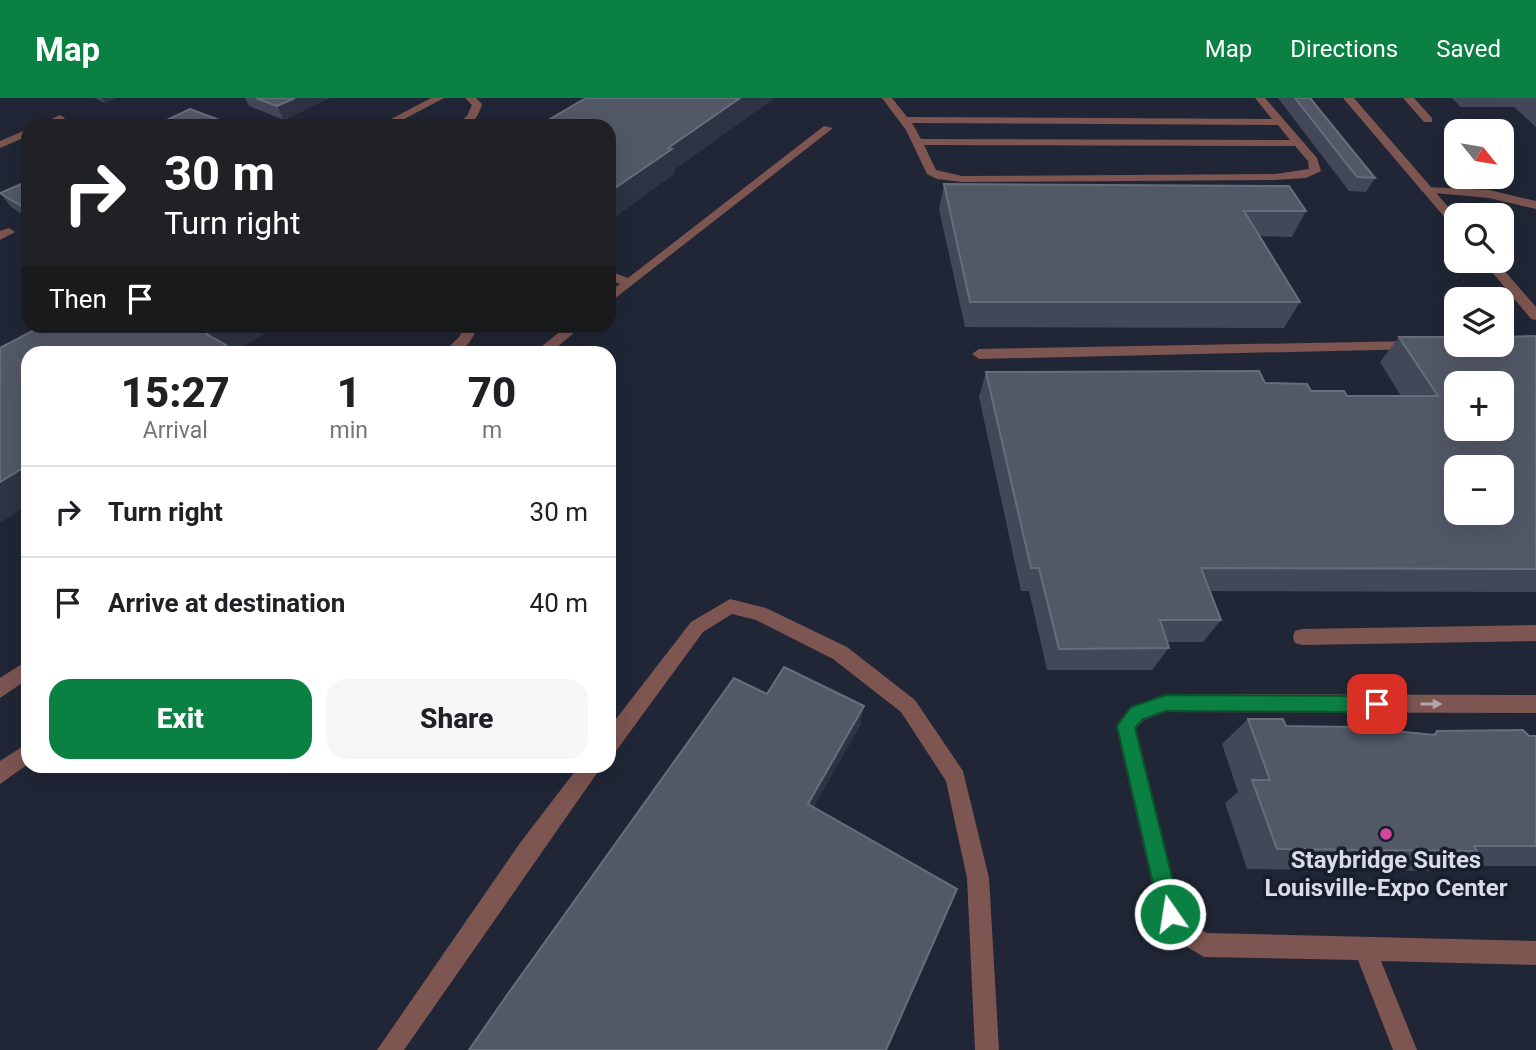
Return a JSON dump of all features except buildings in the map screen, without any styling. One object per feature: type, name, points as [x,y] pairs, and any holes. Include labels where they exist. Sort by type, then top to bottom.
[{"type":"street","points":[[397,119],[439,98]]},
{"type":"street","points":[[470,98],[477,104],[470,119]]},
{"type":"street","points":[[887,98],[917,142],[930,172],[937,176],[962,180],[1306,175],[1315,171],[1313,160],[1260,98]]},
{"type":"street","points":[[1348,98],[1444,209]]},
{"type":"street","points":[[1408,98],[1428,120]]},
{"type":"street","points":[[904,120],[1280,122]]},
{"type":"street","points":[[616,293],[828,128]]},
{"type":"street","points":[[0,145],[21,135]]},
{"type":"street","points":[[917,142],[1298,144]]},
{"type":"street","points":[[1427,190],[1489,194],[1536,205]]},
{"type":"street","points":[[1499,273],[1536,316]]},
{"type":"street","points":[[616,278],[629,283]]},
{"type":"street","points":[[549,346],[566,333]]},
{"type":"street","points":[[979,354],[1425,346]]},
{"type":"street","points":[[616,735],[697,627],[730,606],[760,613],[840,653],[908,706],[956,778],[978,878],[988,1050]]},
{"type":"street","points":[[1302,637],[1536,633]]},
{"type":"street","points":[[0,688],[21,673]]},
{"type":"street","points":[[1536,704],[1166,703],[1137,713],[1126,726],[1170,914],[1185,933],[1203,945],[1536,953]]},
{"type":"street","points":[[0,774],[21,758]]},
{"type":"street","points":[[389,1050],[528,851],[587,773]]},
{"type":"street","points":[[1365,949],[1405,1050]]},
{"type":"place","name":"Staybridge Suites Louisville-Expo Center","points":[[1386,834]]},
{"type":"route","points":[[1170,914],[1126,726],[1137,713],[1166,703],[1377,704]]}]
